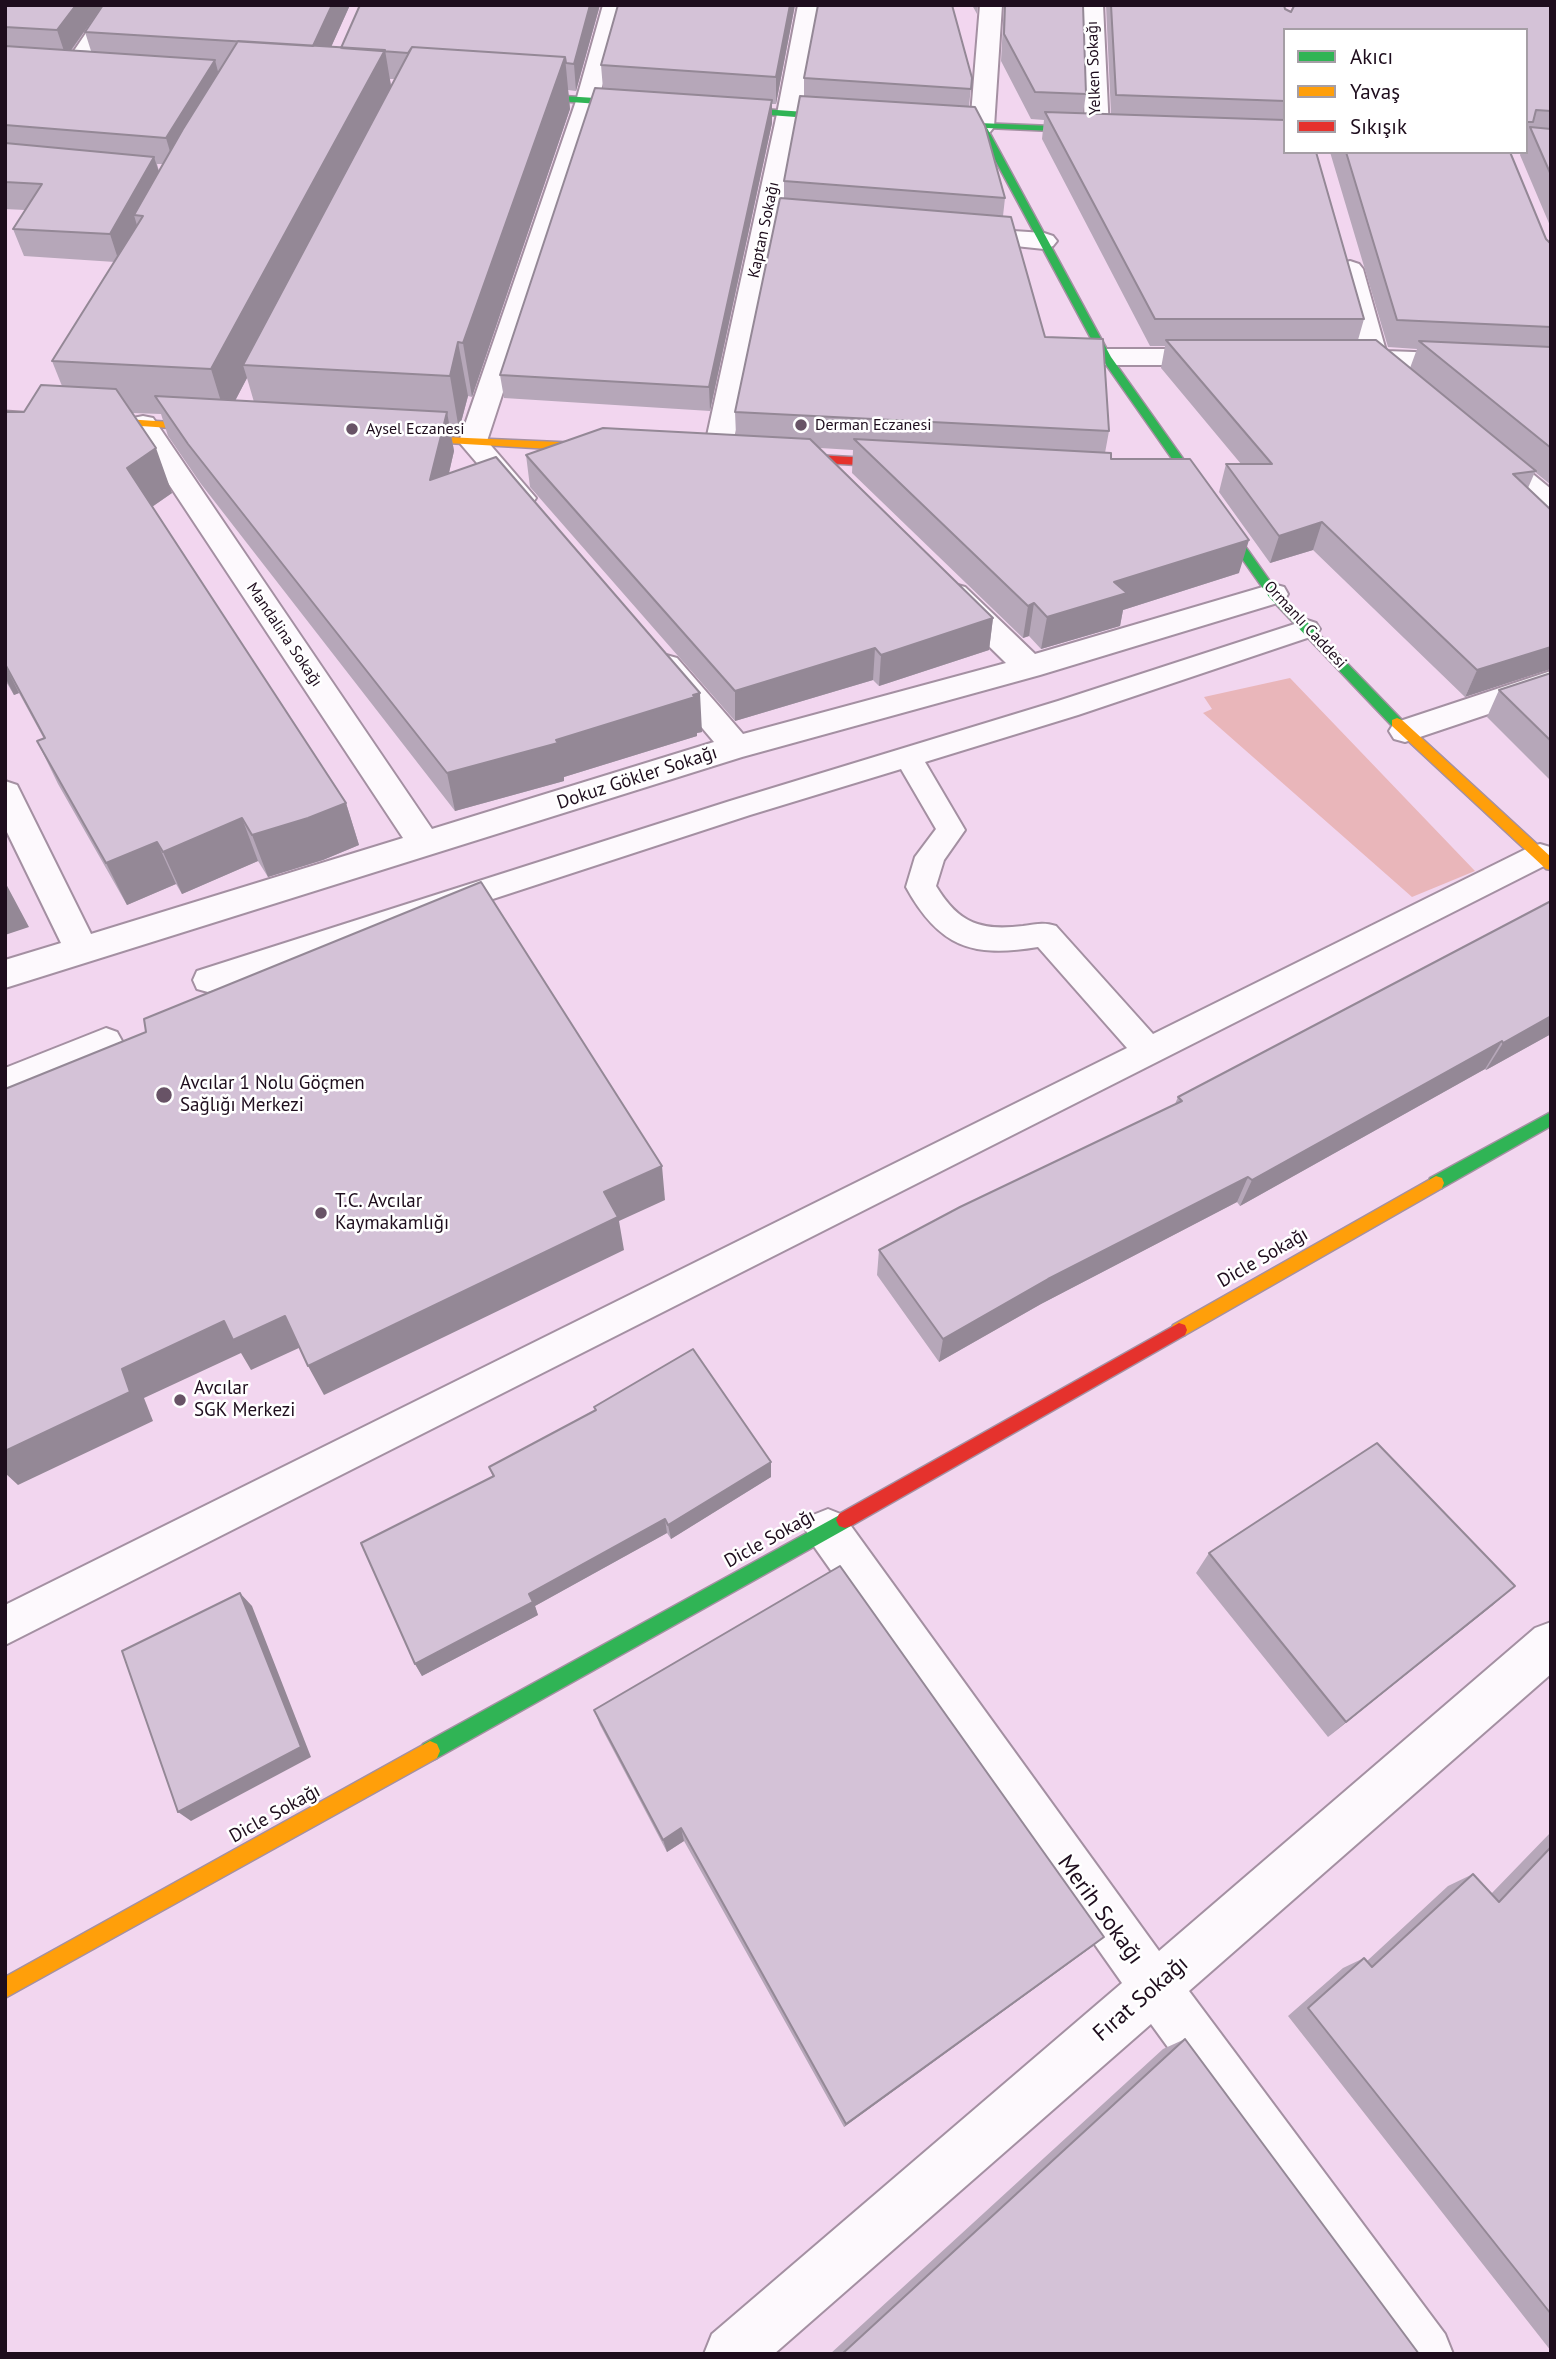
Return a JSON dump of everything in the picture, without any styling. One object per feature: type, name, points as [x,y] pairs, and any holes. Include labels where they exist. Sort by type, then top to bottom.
[{"type":"main road","points":[[506,96],[654,105]]},
{"type":"main road","points":[[708,109],[858,118]]},
{"type":"main road","points":[[913,122],[982,127],[1104,130]]},
{"type":"main road","name":"Ormanlı Caddesi","points":[[982,127],[1106,357],[1184,478],[1273,594],[1405,731],[1545,860]]},
{"type":"main road","points":[[5,414],[48,419],[237,429]]},
{"type":"main road","points":[[376,436],[622,449]]},
{"type":"main road","points":[[768,457],[915,464]]},
{"type":"main road","name":"Dicle Sokağı","points":[[5,1988],[828,1530],[1551,1118]]},
{"type":"street","points":[[73,67],[116,5]]},
{"type":"street","points":[[537,515],[473,442],[587,101],[614,5]]},
{"type":"street","name":"Kaptan Sokağı","points":[[717,454],[789,114],[809,5]]},
{"type":"street","points":[[982,127],[990,5]]},
{"type":"street","name":"Yelken Sokağı","points":[[1092,5],[1104,130]]},
{"type":"street","points":[[766,218],[794,220]]},
{"type":"street","points":[[947,233],[1044,241]]},
{"type":"street","points":[[1342,242],[1375,357],[1416,391]]},
{"type":"street","points":[[1106,357],[1240,357]]},
{"type":"street","points":[[1321,357],[1551,365]]},
{"type":"street","points":[[48,419],[62,395]]},
{"type":"street","name":"Mandalina Sokağı","points":[[144,424],[425,845]]},
{"type":"street","points":[[1468,435],[1551,504]]},
{"type":"street","points":[[818,460],[847,488]]},
{"type":"street","points":[[933,573],[1028,667]]},
{"type":"street","name":"Dokuz Gökler Sokağı","points":[[5,974],[736,747],[1028,667],[1273,594]]},
{"type":"street","points":[[645,642],[736,747]]},
{"type":"street","points":[[1405,731],[1551,682]]},
{"type":"street","points":[[5,793],[81,949]]},
{"type":"street","name":"Merih Sokağı","points":[[828,1530],[1155,1987],[1425,2354]]},
{"type":"street","name":"Fırat Sokağı","points":[[732,2354],[1551,1644]]},
{"type":"lane","points":[[208,980],[1307,629]]},
{"type":"lane","points":[[908,757],[951,830],[930,857],[920,887],[929,904],[946,923],[978,938],[1006,942],[1045,934],[1149,1051]]},
{"type":"lane","points":[[5,1626],[1149,1051],[1545,860]]},
{"type":"lane","points":[[5,1082],[106,1041]]},
{"type":"shaded area","points":[[1290,678],[1475,871],[1412,897],[1203,713],[1212,709],[1204,697]]},
{"type":"building","points":[[5,5],[76,5],[57,30],[5,27]]},
{"type":"building","points":[[103,5],[332,5],[313,46],[85,32]]},
{"type":"building","points":[[360,5],[590,5],[574,64],[566,63],[565,57],[412,47],[408,53],[341,48]]},
{"type":"building","points":[[618,5],[790,5],[776,77],[601,65]]},
{"type":"building","points":[[818,5],[952,5],[972,78],[971,89],[804,78]]},
{"type":"building","points":[[1005,5],[1083,5],[1086,94],[1035,92],[1004,34]]},
{"type":"building","points":[[1111,5],[1284,5],[1285,9],[1291,12],[1294,6],[1302,5],[1551,5],[1551,111],[1536,110],[1533,122],[1528,122],[1528,28],[1283,28],[1283,101],[1116,95]]},
{"type":"building","points":[[238,41],[385,50],[211,369],[52,361],[143,216],[134,215]]},
{"type":"building","points":[[5,46],[215,60],[166,138],[5,125]]},
{"type":"building","points":[[412,47],[565,57],[463,343],[458,342],[450,376],[243,365]]},
{"type":"building","points":[[595,88],[772,100],[709,387],[500,375]]},
{"type":"building","points":[[800,96],[975,107],[985,126],[1005,198],[784,181]]},
{"type":"building","points":[[1045,112],[1283,120],[1283,154],[1317,154],[1364,319],[1155,319]]},
{"type":"building","points":[[1530,127],[1551,129],[1551,175]]},
{"type":"building","points":[[5,143],[154,157],[110,234],[13,229],[42,184],[5,182]]},
{"type":"building","points":[[1347,154],[1511,154],[1546,239],[1551,244],[1551,327],[1397,320]]},
{"type":"building","points":[[780,198],[1011,217],[1045,337],[1103,339],[1109,431],[735,412]]},
{"type":"building","points":[[1166,340],[1376,340],[1536,471],[1513,474],[1551,510],[1551,647],[1477,670],[1322,522],[1279,536],[1226,464],[1272,464]]},
{"type":"building","points":[[1419,341],[1551,347],[1551,448]]},
{"type":"building","points":[[41,385],[116,389],[156,448],[127,468],[346,803],[252,835],[242,818],[163,852],[157,842],[106,863],[37,741],[45,738],[5,664],[5,412],[24,412]]},
{"type":"building","points":[[155,396],[447,412],[430,480],[496,457],[700,693],[693,695],[695,697],[556,740],[558,743],[447,773],[188,444]]},
{"type":"building","points":[[603,428],[810,439],[993,618],[881,655],[875,648],[735,691],[526,455]]},
{"type":"building","points":[[854,439],[1111,453],[1111,459],[1190,459],[1249,540],[1114,582],[1127,593],[1047,617],[1034,603],[1028,606]]},
{"type":"building","points":[[1551,673],[1551,741],[1499,690]]},
{"type":"building","name":"T.C. Avcılar Kaymakamlığı","points":[[481,882],[662,1166],[604,1192],[618,1217],[308,1366],[285,1316],[233,1340],[224,1321],[122,1369],[130,1392],[5,1451],[5,1089],[146,1032],[144,1019]]},
{"type":"building","points":[[1551,901],[1551,1016],[1252,1180],[1248,1177],[1048,1279],[943,1339],[879,1250],[960,1207],[1182,1101],[1178,1097]]},
{"type":"building","points":[[693,1349],[771,1462],[668,1525],[665,1519],[529,1594],[533,1602],[415,1664],[361,1543],[494,1476],[489,1467],[596,1410],[594,1407]]},
{"type":"building","points":[[1377,1443],[1515,1586],[1346,1722],[1209,1553]]},
{"type":"building","points":[[840,1566],[1104,1937],[846,2124],[681,1828],[663,1840],[594,1710]]},
{"type":"building","points":[[240,1593],[301,1747],[178,1812],[122,1651]]},
{"type":"building","points":[[1551,1847],[1551,2314],[1308,2008],[1364,1958],[1372,1967],[1473,1874],[1499,1902]]},
{"type":"building","points":[[1185,2039],[1419,2354],[842,2354]]},
{"type":"traffic: fast","points":[[517,96],[642,104]]},
{"type":"traffic: fast","points":[[720,109],[848,118]]},
{"type":"traffic: fast","points":[[933,123],[1097,130]]},
{"type":"traffic: fast","points":[[982,127],[1106,357],[1273,594],[1397,723]]},
{"type":"traffic: fast","points":[[1436,1183],[1551,1118]]},
{"type":"traffic: fast","points":[[430,1751],[845,1520]]},
{"type":"traffic: slow","points":[[5,414],[216,428]]},
{"type":"traffic: slow","points":[[399,438],[604,448]]},
{"type":"traffic: slow","points":[[1397,723],[1551,865]]},
{"type":"traffic: slow","points":[[1179,1330],[1436,1183]]},
{"type":"traffic: slow","points":[[5,1988],[430,1751]]},
{"type":"traffic: jam","points":[[780,457],[905,464]]},
{"type":"traffic: jam","points":[[845,1520],[1179,1330]]},
{"type":"place","name":"Derman Eczanesi","points":[[801,425]]},
{"type":"place","name":"Aysel Eczanesi","points":[[352,429]]},
{"type":"place","name":"Avcılar 1 Nolu Göçmen Sağlığı Merkezi","points":[[164,1095]]},
{"type":"place","name":"T.C. Avcılar Kaymakamlığı","points":[[321,1213]]},
{"type":"place","name":"Avcılar SGK Merkezi","points":[[180,1400]]}]
